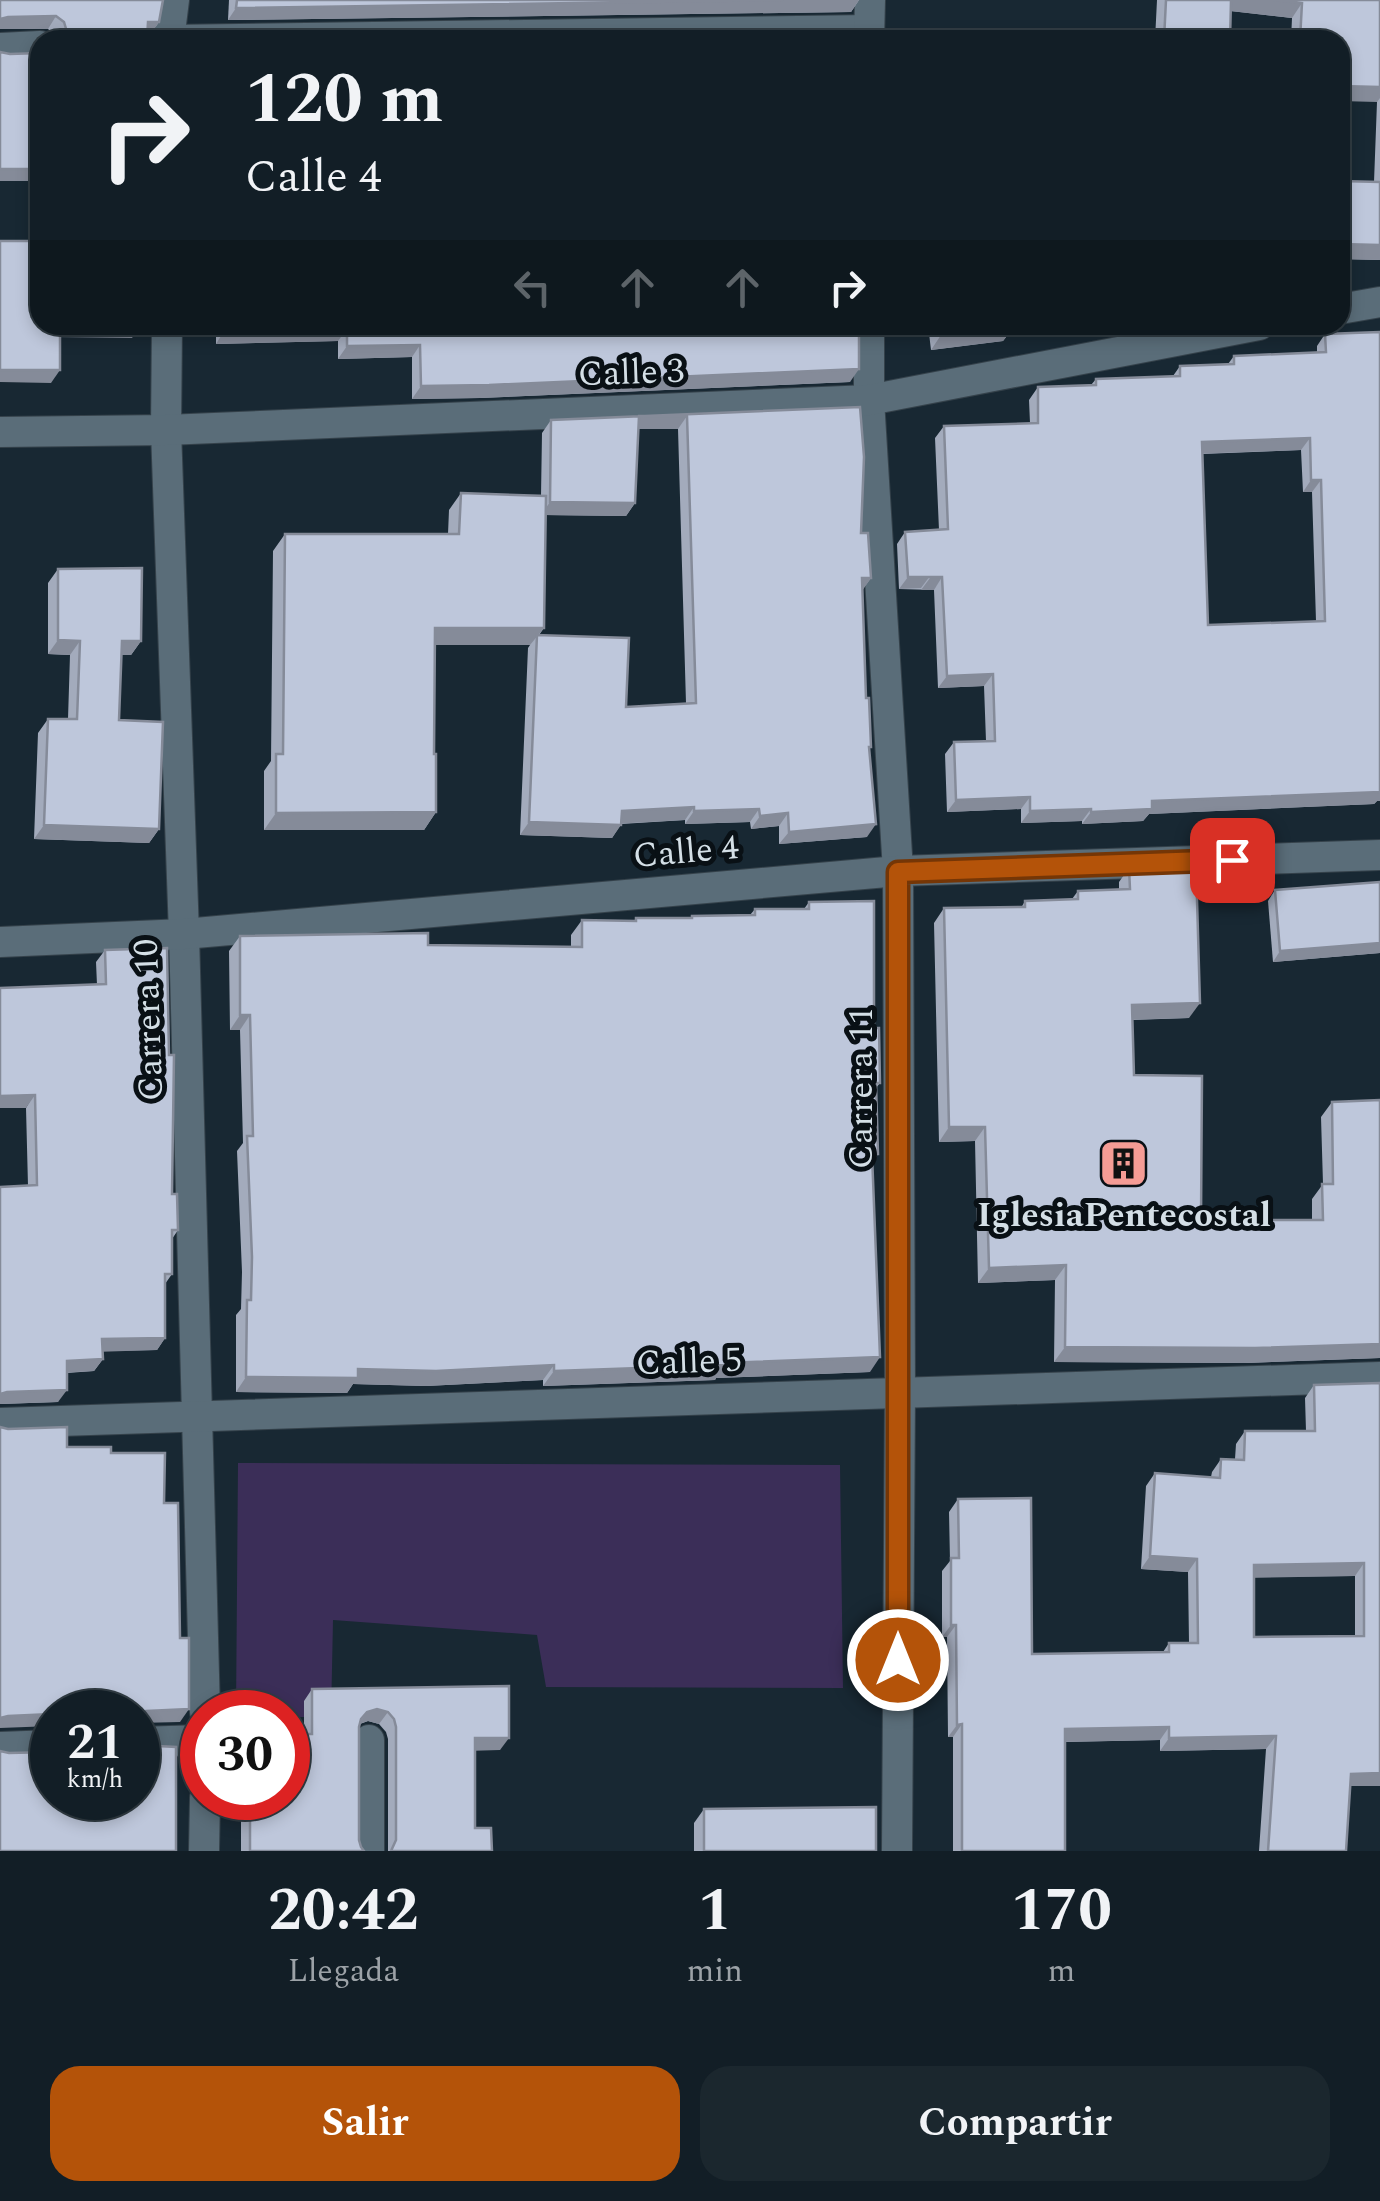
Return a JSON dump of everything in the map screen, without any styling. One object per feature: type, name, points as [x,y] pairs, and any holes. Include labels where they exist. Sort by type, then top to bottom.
[{"type":"street","points":[[170,30],[174,0]]},
{"type":"street","points":[[581,30],[870,23]]},
{"type":"street","points":[[0,48],[30,46]]},
{"type":"street","points":[[1350,307],[1380,302]]},
{"type":"street","name":"Carrera 10","points":[[167,335],[166,430],[204,1690]]},
{"type":"street","name":"Carrera 11","points":[[869,335],[869,400],[898,872],[897,1851]]},
{"type":"street","name":"Calle 3","points":[[0,432],[166,430],[869,400],[1206,335]]},
{"type":"street","name":"Calle 4","points":[[0,942],[184,934],[898,872],[1380,855]]},
{"type":"street","name":"Calle 5","points":[[0,1423],[1380,1377]]},
{"type":"street","points":[[369,1740],[369,1851]]},
{"type":"street","points":[[0,1747],[30,1746]]},
{"type":"street","points":[[204,1851],[205,1820]]},
{"type":"shaded area","points":[[238,1463],[840,1465],[843,1688],[546,1687],[537,1635],[333,1620],[331,1717],[310,1717],[310,1690],[236,1690]]},
{"type":"building","points":[[0,0],[163,0],[159,22],[148,22],[148,30],[66,30],[56,16],[0,19]]},
{"type":"building","points":[[237,0],[783,0],[236,8]]},
{"type":"building","points":[[1166,0],[1231,0],[1230,30],[1164,30]]},
{"type":"building","points":[[1273,0],[1380,0],[1380,87],[1350,86],[1350,30],[1301,30],[1302,3]]},
{"type":"building","points":[[0,52],[30,53],[30,169],[0,169]]},
{"type":"building","points":[[1350,181],[1380,182],[1380,245],[1350,244]]},
{"type":"building","points":[[0,241],[30,241],[30,335],[60,335],[60,370],[0,370]]},
{"type":"building","points":[[1380,332],[1380,792],[1152,801],[1152,809],[1091,812],[1030,811],[1030,797],[956,800],[954,742],[995,741],[993,674],[947,676],[942,577],[908,577],[905,532],[948,529],[944,426],[1038,423],[1038,387],[1096,385],[1096,379],[1180,376],[1180,366],[1234,364],[1234,356],[1326,352],[1325,335]],"holes":[[[1310,438],[1311,480],[1321,480],[1325,621],[1208,625],[1202,442]]]},
{"type":"building","points":[[347,335],[859,335],[859,369],[421,386],[420,345],[347,346]]},
{"type":"building","points":[[860,407],[864,457],[861,533],[868,533],[871,578],[862,578],[866,698],[876,824],[789,832],[788,813],[760,816],[759,809],[694,811],[694,807],[622,811],[621,825],[529,822],[537,635],[629,638],[626,707],[696,703],[687,416],[646,416]]},
{"type":"building","points":[[639,416],[635,503],[550,502],[551,420]]},
{"type":"building","points":[[461,493],[546,496],[544,628],[435,628],[436,812],[276,813],[276,754],[283,754],[285,534],[459,534]]},
{"type":"building","points":[[142,568],[141,641],[122,641],[119,720],[163,722],[159,829],[44,825],[48,719],[77,719],[80,641],[58,640],[58,569]]},
{"type":"building","points":[[1196,865],[1200,1003],[1132,1005],[1134,1075],[1202,1076],[1201,1220],[1323,1220],[1322,1184],[1333,1184],[1332,1102],[1380,1100],[1380,1344],[1065,1347],[1066,1265],[989,1268],[985,1127],[949,1127],[944,908],[1025,907],[1025,901],[1078,899],[1078,891],[1130,889],[1129,868]]},
{"type":"building","points":[[1380,882],[1380,943],[1280,951],[1275,890]]},
{"type":"building","points":[[874,901],[874,1028],[879,1028],[880,1083],[876,1083],[878,1154],[872,1154],[880,1357],[554,1371],[554,1365],[436,1371],[358,1369],[358,1378],[246,1377],[252,1257],[247,1136],[253,1136],[250,1015],[240,1015],[240,936],[428,933],[428,945],[582,947],[582,920],[755,915],[755,909],[809,909],[809,902]]},
{"type":"building","points":[[167,948],[169,1055],[174,1055],[172,1194],[177,1194],[178,1230],[172,1230],[172,1274],[165,1274],[165,1338],[102,1339],[103,1359],[67,1361],[67,1390],[0,1394],[0,1187],[37,1185],[35,1095],[0,1096],[0,988],[106,984],[105,950]]},
{"type":"building","points":[[1380,1383],[1380,1773],[1351,1774],[1346,1851],[1268,1851],[1276,1736],[1169,1738],[1169,1727],[1065,1729],[1065,1851],[962,1851],[962,1724],[957,1725],[956,1625],[951,1625],[951,1558],[959,1558],[958,1499],[1031,1498],[1032,1654],[1169,1652],[1169,1643],[1198,1643],[1197,1559],[1150,1556],[1155,1473],[1220,1478],[1221,1459],[1244,1460],[1245,1431],[1315,1431],[1314,1385]],"holes":[[[1364,1563],[1364,1636],[1254,1637],[1254,1565]]]},
{"type":"building","points":[[0,1427],[67,1427],[67,1447],[111,1447],[111,1453],[165,1453],[164,1503],[178,1503],[180,1638],[189,1638],[189,1690],[180,1690],[180,1709],[160,1710],[160,1690],[30,1690],[30,1715],[0,1718]]},
{"type":"building","points":[[509,1686],[509,1738],[475,1738],[475,1828],[491,1828],[492,1851],[391,1851],[396,1840],[396,1727],[388,1712],[377,1709],[367,1712],[359,1727],[359,1840],[364,1851],[250,1851],[250,1820],[310,1820],[312,1689]]},
{"type":"building","points":[[160,1746],[176,1747],[176,1851],[0,1851],[0,1751],[30,1753],[30,1820],[160,1820]]},
{"type":"building","points":[[876,1807],[876,1851],[704,1851],[704,1809]]},
{"type":"place","name":"IglesiaPentecostal","points":[[1124,1163]]},
{"type":"route","points":[[898,1660],[898,872],[1232,860]]}]
